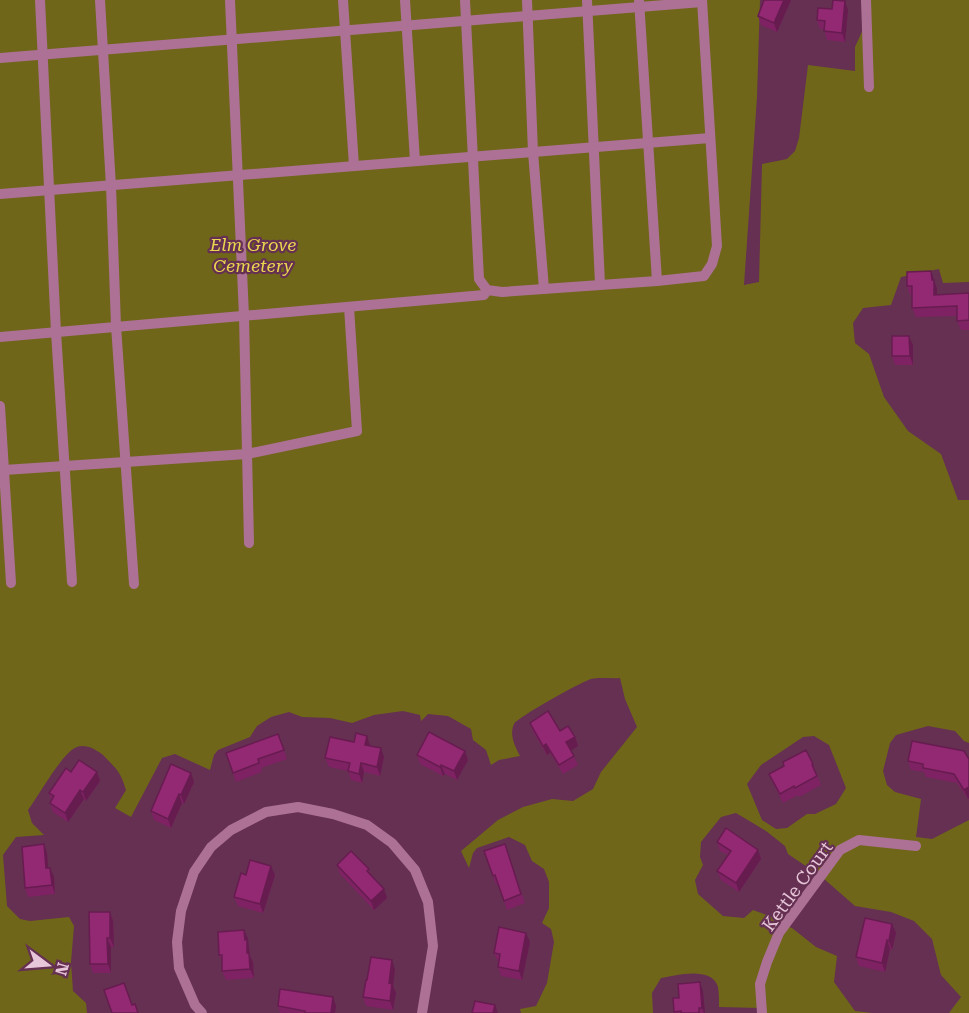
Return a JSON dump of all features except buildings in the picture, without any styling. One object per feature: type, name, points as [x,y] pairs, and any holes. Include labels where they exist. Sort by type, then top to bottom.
[{"type":"street","points":[[40,0],[72,582]]},
{"type":"street","points":[[100,0],[111,186],[116,326],[134,584]]},
{"type":"street","points":[[230,0],[244,316],[249,543]]},
{"type":"street","points":[[344,0],[354,166]]},
{"type":"street","points":[[405,0],[415,162]]},
{"type":"street","points":[[0,58],[466,21],[528,15],[587,5],[702,1],[717,246],[712,264],[704,276],[502,292],[487,290],[478,279],[472,157],[466,21],[465,0]]},
{"type":"street","points":[[527,0],[533,152],[544,289]]},
{"type":"street","points":[[866,0],[869,87]]},
{"type":"street","points":[[639,3],[657,281]]},
{"type":"street","points":[[587,5],[600,284]]},
{"type":"street","points":[[0,194],[710,138]]},
{"type":"street","points":[[0,337],[484,296],[487,290]]},
{"type":"street","points":[[4,470],[247,454],[357,431],[349,307]]},
{"type":"street","points":[[0,406],[11,583]]},
{"type":"street","points":[[202,1013],[195,1005],[179,968],[177,942],[181,911],[194,872],[211,847],[231,830],[266,812],[298,807],[333,814],[367,825],[392,843],[415,870],[428,902],[433,946],[422,1013]]},
{"type":"street","name":"Kettle Court","points":[[762,1013],[760,984],[779,933],[840,850],[859,840],[916,846]]},
{"type":"green space","name":"Elm Grove Cemetery","points":[[0,0],[760,0],[757,97],[744,285],[759,282],[762,164],[787,159],[795,151],[799,138],[808,65],[855,71],[855,47],[866,23],[867,0],[969,0],[969,282],[943,283],[939,269],[901,277],[891,305],[863,308],[853,323],[855,343],[869,354],[884,397],[908,431],[941,454],[958,500],[969,500],[969,743],[955,731],[928,726],[896,735],[890,743],[883,771],[887,785],[895,792],[921,799],[916,837],[932,839],[969,820],[969,1013],[949,1013],[961,997],[941,975],[932,939],[914,921],[891,912],[855,906],[823,878],[823,875],[816,873],[788,854],[785,846],[766,831],[736,813],[721,817],[701,842],[700,857],[703,865],[695,880],[698,894],[723,916],[744,918],[753,910],[786,922],[786,926],[792,928],[816,947],[837,956],[834,982],[855,1011],[872,1013],[763,1013],[760,1008],[719,1007],[718,987],[714,980],[702,974],[693,974],[661,978],[652,993],[653,1013],[521,1013],[520,1009],[536,1006],[547,983],[554,942],[551,929],[542,923],[549,908],[549,882],[544,869],[532,861],[525,845],[509,837],[477,848],[473,853],[469,868],[461,851],[498,820],[523,807],[552,799],[573,801],[593,789],[601,772],[637,727],[625,699],[620,678],[598,678],[591,679],[563,693],[518,720],[512,732],[520,756],[499,760],[491,765],[486,750],[473,740],[471,729],[448,716],[428,714],[421,721],[420,715],[403,711],[374,715],[352,723],[330,718],[302,717],[289,712],[271,717],[257,726],[250,737],[218,750],[214,755],[210,770],[175,754],[162,758],[131,817],[115,808],[126,790],[117,770],[96,750],[84,746],[73,749],[49,778],[28,810],[32,823],[44,835],[16,837],[3,855],[7,906],[20,919],[30,921],[69,917],[74,926],[71,962],[73,991],[86,1003],[87,1013],[0,1013]],"holes":[[[814,736],[829,745],[846,788],[836,804],[815,814],[807,814],[787,828],[776,829],[762,820],[747,784],[761,765],[803,737]]]}]
